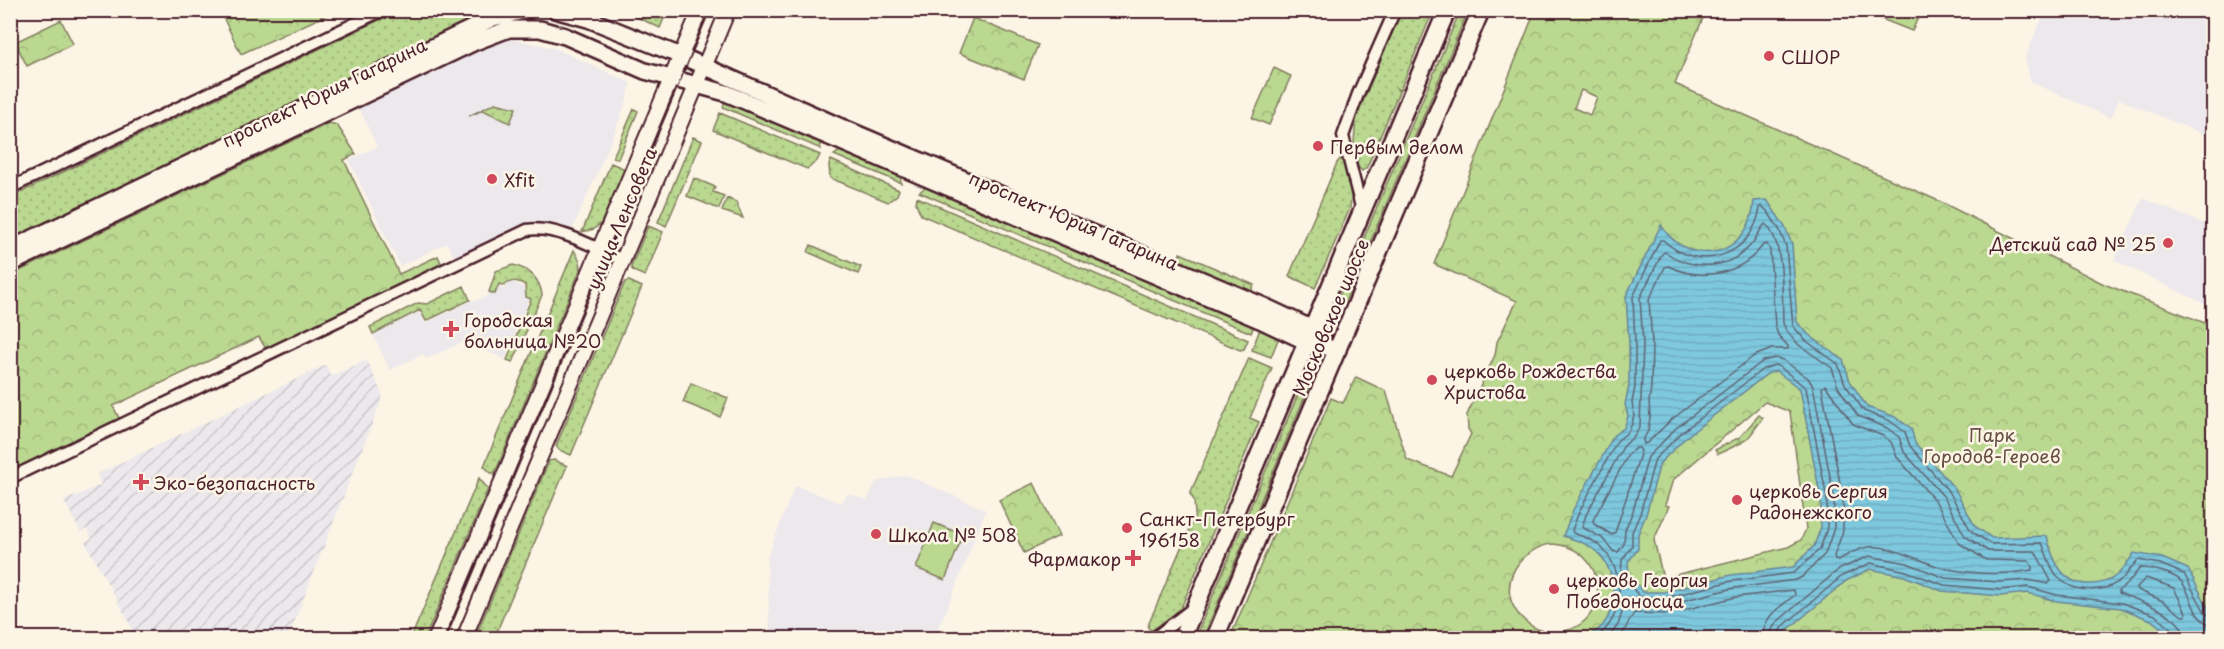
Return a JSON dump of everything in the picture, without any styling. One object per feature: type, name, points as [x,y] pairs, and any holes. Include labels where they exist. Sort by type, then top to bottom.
[{"type":"main road","name":"проспект Юрия Гагарина","points":[[10,249],[493,18],[528,10]]},
{"type":"main road","name":"проспект Юрия Гагарина","points":[[555,10],[588,20],[681,56],[774,98],[1266,307],[1338,350]]},
{"type":"main road","name":"Московское шоссе","points":[[1182,639],[1447,10]]},
{"type":"main road","name":"Московское шоссе","points":[[1215,639],[1481,10]]},
{"type":"main road","name":"проспект Юрия Гагарина","points":[[10,264],[464,47],[500,32],[519,28],[550,32],[645,71],[726,93],[1260,320],[1310,335]]},
{"type":"street","points":[[10,188],[383,10]]},
{"type":"street","points":[[493,18],[509,10]]},
{"type":"street","name":"улица Ленсовета","points":[[436,639],[700,10]]},
{"type":"street","name":"улица Ленсовета","points":[[464,639],[728,10]]},
{"type":"street","points":[[1362,211],[1343,136],[1358,94],[1395,10]]},
{"type":"street","points":[[10,478],[527,230],[555,232],[623,260]]},
{"type":"street","points":[[1154,639],[1195,607]]},
{"type":"shaded area","points":[[2045,11],[2213,11],[2214,129],[2210,137],[2119,99],[2111,118],[2031,82],[2025,57]]},
{"type":"shaded area","points":[[514,39],[554,48],[631,83],[613,137],[572,230],[556,223],[525,224],[454,257],[447,243],[400,266],[349,160],[377,147],[360,110],[357,109],[494,43]]},
{"type":"shaded area","name":"Детский сад № 25","points":[[2143,198],[2209,226],[2213,216],[2213,308],[2114,260]]},
{"type":"shaded area","name":"Городская больница №20","points":[[514,282],[524,287],[525,297],[529,299],[505,359],[463,342],[426,359],[423,354],[390,370],[373,335],[419,312],[425,323],[471,301],[487,296],[489,293],[495,295],[499,287],[504,289],[509,283]]},
{"type":"shaded area","points":[[367,360],[383,396],[288,638],[136,638],[85,542],[92,538],[87,529],[80,532],[64,501],[101,485],[97,474],[326,365],[331,376]]},
{"type":"shaded area","name":"Школа № 508","points":[[906,475],[986,510],[933,638],[770,638],[767,558],[794,488],[797,486],[841,503],[848,494],[867,500],[876,482]]},
{"type":"green space","points":[[400,10],[488,11],[11,240],[11,197]]},
{"type":"green space","points":[[220,11],[335,11],[241,54]]},
{"type":"green space","points":[[624,11],[667,11],[660,28]]},
{"type":"green space","points":[[1401,11],[1433,11],[1400,90],[1397,89],[1399,92],[1367,167],[1362,171],[1358,167],[1354,142],[1356,118]]},
{"type":"green space","points":[[1460,11],[1468,11],[1345,302],[1338,299]]},
{"type":"green space","name":"Парк Городов-Героев","points":[[1535,11],[1706,11],[1675,84],[1941,202],[2104,284],[2213,326],[2213,638],[1230,638],[1331,398],[1343,403],[1356,377],[1386,391],[1407,460],[1451,476],[1471,434],[1468,429],[1467,415],[1495,355],[1497,342],[1517,301],[1434,264]],"holes":[[[1581,90],[1597,97],[1590,115],[1574,108]],[[1765,402],[1790,412],[1806,529],[1801,540],[1788,547],[1663,578],[1654,540],[1669,506],[1665,505],[1673,480]],[[1550,544],[1570,548],[1584,557],[1593,571],[1598,586],[1596,602],[1589,616],[1576,627],[1558,632],[1542,631],[1525,621],[1513,606],[1510,595],[1513,573],[1527,554]]]},
{"type":"green space","points":[[1861,11],[1921,11],[1912,31]]},
{"type":"green space","points":[[973,18],[1038,45],[1024,79],[959,53]]},
{"type":"green space","points":[[61,20],[73,44],[27,66],[15,42]]},
{"type":"green space","points":[[1274,68],[1291,76],[1269,125],[1252,118]]},
{"type":"green space","points":[[725,101],[819,141],[821,149],[723,107]]},
{"type":"green space","points":[[495,103],[516,108],[510,123],[483,110],[469,116]]},
{"type":"green space","points":[[634,109],[638,111],[618,159],[613,157]]},
{"type":"green space","points":[[720,113],[820,155],[817,161],[807,169],[713,130]]},
{"type":"green space","points":[[329,123],[337,125],[356,154],[344,160],[399,274],[438,256],[442,265],[266,349],[259,337],[113,406],[120,420],[11,471],[11,275]]},
{"type":"green space","points":[[693,137],[702,141],[666,226],[658,222]]},
{"type":"green space","points":[[841,150],[900,175],[901,183],[834,155]]},
{"type":"green space","points":[[1341,158],[1344,158],[1346,162],[1351,197],[1350,208],[1315,288],[1289,276]]},
{"type":"green space","points":[[831,160],[899,190],[897,195],[888,202],[830,178]]},
{"type":"green space","points":[[611,163],[625,169],[601,223],[594,229],[582,232]]},
{"type":"green space","points":[[694,178],[715,187],[713,192],[724,196],[719,209],[687,196]]},
{"type":"green space","points":[[926,187],[1254,326],[1251,333],[919,192]]},
{"type":"green space","points":[[917,197],[1248,340],[1244,349],[1240,350],[921,215],[916,203]]},
{"type":"green space","points":[[727,198],[736,202],[743,218],[722,211]]},
{"type":"green space","points":[[648,226],[663,232],[645,276],[633,271],[631,267]]},
{"type":"green space","points":[[811,245],[861,267],[858,274],[808,252]]},
{"type":"green space","points":[[574,250],[581,268],[495,473],[491,473],[484,466]]},
{"type":"green space","points":[[1180,253],[1254,285],[1251,293],[1179,263]]},
{"type":"green space","points":[[513,265],[533,276],[539,284],[542,295],[513,362],[507,360],[531,299],[526,297],[525,285],[517,282],[504,286],[499,284],[495,294],[489,292],[496,271]]},
{"type":"green space","points":[[629,281],[642,287],[571,455],[559,450],[556,446],[625,282]]},
{"type":"green space","points":[[464,286],[470,300],[426,321],[420,310],[373,334],[370,327],[418,303],[427,304]]},
{"type":"green space","points":[[1260,329],[1279,337],[1271,357],[1252,350]]},
{"type":"green space","points":[[1249,358],[1272,368],[1250,418],[1259,422],[1181,608],[1159,628],[1151,630],[1148,628],[1149,623],[1195,515],[1194,500],[1190,494]]},
{"type":"green space","points":[[1304,380],[1311,382],[1203,638],[1195,638]]},
{"type":"green space","points":[[691,383],[728,398],[720,417],[683,402]]},
{"type":"green space","points":[[1759,415],[1763,418],[1749,437],[1718,454],[1715,450],[1740,437]]},
{"type":"green space","points":[[554,460],[567,466],[494,638],[475,638],[549,461]]},
{"type":"green space","points":[[479,478],[488,489],[425,638],[411,638]]},
{"type":"green space","points":[[1034,483],[1059,536],[1024,553],[999,500]]},
{"type":"green space","points":[[934,523],[963,535],[945,580],[916,568]]},
{"type":"water","points":[[1767,200],[1785,227],[1792,244],[1797,322],[1809,335],[1843,360],[1850,381],[1867,407],[1893,416],[1911,428],[1915,443],[1955,489],[1975,526],[1992,538],[2047,536],[2055,562],[2065,575],[2080,583],[2090,584],[2111,579],[2122,570],[2134,553],[2162,558],[2188,569],[2213,617],[2213,638],[2174,638],[2151,620],[2121,608],[2056,601],[2028,593],[2000,596],[1942,591],[1904,576],[1870,569],[1846,581],[1785,632],[1785,638],[1584,638],[1601,627],[1608,616],[1612,606],[1613,585],[1606,565],[1593,549],[1586,544],[1563,536],[1573,510],[1614,435],[1624,428],[1628,416],[1625,404],[1629,386],[1626,296],[1661,225],[1668,235],[1687,249],[1698,252],[1721,250],[1731,245],[1747,228],[1754,201]],"holes":[[[1776,371],[1800,389],[1821,500],[1821,527],[1814,546],[1793,567],[1731,575],[1664,592],[1643,592],[1629,573],[1628,562],[1638,549],[1638,534],[1646,515],[1660,463],[1685,438],[1767,374]]]},
{"type":"tram line","points":[[446,638],[710,10]]},
{"type":"place","name":"СШОР","points":[[1769,56]]},
{"type":"place","name":"Первым делом","points":[[1318,146]]},
{"type":"place","name":"Xfit","points":[[492,179]]},
{"type":"place","name":"Детский сад № 25","points":[[2168,243]]},
{"type":"place","name":"Городская больница №20","points":[[451,329]]},
{"type":"place","name":"церковь Рождества Христова","points":[[1432,380]]},
{"type":"place","name":"Эко-безопасность","points":[[141,482]]},
{"type":"place","name":"церковь Сергия Радонежского","points":[[1737,500]]},
{"type":"place","name":"Санкт-Петербург 196158","points":[[1127,528]]},
{"type":"place","name":"Школа № 508","points":[[876,534]]},
{"type":"place","name":"Фармакор","points":[[1133,558]]},
{"type":"place","name":"церковь Георгия Победоносца","points":[[1554,589]]}]
